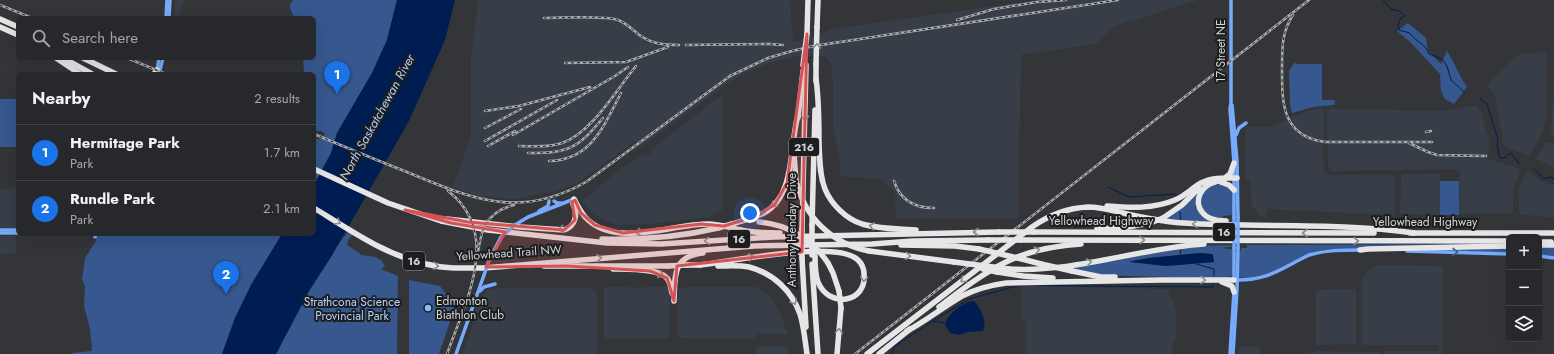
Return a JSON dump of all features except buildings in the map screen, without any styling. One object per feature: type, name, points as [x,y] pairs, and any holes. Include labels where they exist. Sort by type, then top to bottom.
[{"type":"highway","name":"Anthony Henday Drive","points":[[807,354],[802,229],[805,65],[808,0]]},
{"type":"highway","name":"216","points":[[816,79],[818,0]]},
{"type":"highway","points":[[0,19],[16,26]]},
{"type":"highway","points":[[0,27],[16,35]]},
{"type":"highway","points":[[59,60],[77,72]]},
{"type":"highway","points":[[68,60],[88,72]]},
{"type":"highway","points":[[82,60],[102,72]]},
{"type":"highway","points":[[87,60],[112,72]]},
{"type":"highway","points":[[805,65],[794,152],[796,180],[804,205],[815,221],[824,230],[844,243],[869,251],[1009,269],[1051,268],[1177,246],[1241,240]]},
{"type":"highway","name":"Anthony Henday Drive","points":[[816,79],[813,196],[815,202],[814,255],[818,354]]},
{"type":"highway","points":[[816,79],[818,94],[820,166],[825,188],[837,207],[846,215],[860,223],[874,227],[952,232]]},
{"type":"highway","points":[[543,236],[601,239],[643,239],[681,236],[732,224],[765,212],[775,204],[782,195],[787,183],[798,115]]},
{"type":"highway","points":[[1224,178],[1230,174],[1234,163]]},
{"type":"highway","name":"Yellowhead Trail NW","points":[[316,169],[405,210],[461,226],[607,243],[648,244]]},
{"type":"highway","points":[[867,354],[1032,227],[1066,208],[1090,204],[1130,208],[1154,206],[1181,197],[1202,182],[1208,180],[1224,178],[1236,179]]},
{"type":"highway","points":[[1236,179],[1218,181],[1208,185],[1200,194],[1198,203],[1202,212],[1205,215],[1221,221],[1276,225]]},
{"type":"highway","points":[[1034,232],[1057,229],[1128,227],[1150,223],[1163,218],[1182,205],[1208,180]]},
{"type":"highway","points":[[1218,181],[1229,185],[1234,190]]},
{"type":"highway","points":[[405,210],[468,222],[564,230],[570,227],[575,220],[576,213],[572,201]]},
{"type":"highway","points":[[572,201],[588,220],[604,230],[616,233],[630,233],[710,224],[756,232],[830,236]]},
{"type":"highway","points":[[1055,214],[1076,208],[1094,207],[1172,222],[1393,230],[1414,233]]},
{"type":"highway","name":"Yellowhead Trail NW","points":[[316,209],[394,254],[427,265],[454,268],[490,267],[714,249],[774,246]]},
{"type":"highway","points":[[732,224],[759,222],[782,226],[801,235],[814,246],[828,262],[839,291],[840,308],[837,354]]},
{"type":"highway","points":[[1502,233],[1554,230]]},
{"type":"highway","name":"Yellowhead Highway","points":[[648,244],[764,237],[952,232],[1554,233]]},
{"type":"highway","name":"Yellowhead Highway","points":[[774,246],[988,240],[1506,241]]},
{"type":"highway","points":[[879,354],[977,278],[1010,259],[1044,248],[1098,242],[1103,240]]},
{"type":"highway","points":[[1542,242],[1554,242]]},
{"type":"highway","points":[[872,244],[955,246],[979,249],[1101,277],[1161,280]]},
{"type":"highway","points":[[1542,246],[1554,245]]},
{"type":"highway","points":[[567,266],[659,273],[665,276],[668,280],[674,301],[676,270],[687,258],[701,253],[773,248],[774,246]]},
{"type":"highway","points":[[1360,250],[1506,246]]},
{"type":"highway","points":[[490,267],[687,266],[784,253],[845,253],[857,258],[863,266],[865,279],[863,287],[854,296],[844,300],[828,296],[818,282],[814,255]]},
{"type":"highway","points":[[952,262],[997,272],[1033,277],[1101,281]]},
{"type":"highway","points":[[699,265],[749,268],[774,278],[786,290],[796,306],[802,322],[807,354]]},
{"type":"highway","points":[[1218,280],[1230,285],[1236,291]]},
{"type":"highway","points":[[907,331],[961,297],[993,285],[1019,282],[1236,280]]},
{"type":"main road","points":[[166,16],[167,0]]},
{"type":"main road","points":[[169,16],[170,0]]},
{"type":"main road","name":"17 Street NE","points":[[1231,0],[1231,102],[1235,138],[1236,179]]},
{"type":"main road","points":[[156,72],[159,60]]},
{"type":"main road","points":[[156,72],[162,60]]},
{"type":"main road","name":"17 Street NE","points":[[1231,102],[1230,109],[1236,179]]},
{"type":"main road","points":[[1235,138],[1237,130],[1246,123]]},
{"type":"main road","points":[[1236,179],[1234,190],[1236,217]]},
{"type":"main road","points":[[1234,354],[1236,291],[1236,179]]},
{"type":"main road","points":[[456,354],[489,260],[501,238],[515,225],[548,206],[551,201],[557,203],[572,201]]},
{"type":"main road","points":[[534,215],[552,210],[572,201]]},
{"type":"main road","points":[[0,230],[16,230]]},
{"type":"main road","points":[[0,233],[16,233]]},
{"type":"main road","points":[[1236,280],[1261,278],[1271,275],[1309,255],[1329,251],[1360,250],[1506,254]]},
{"type":"main road","points":[[1542,256],[1554,258]]},
{"type":"main road","points":[[477,294],[484,287],[495,284],[488,283],[484,276]]},
{"type":"main road","points":[[1230,354],[1236,291],[1246,280]]},
{"type":"highlighted area","points":[[807,34],[802,252],[677,266],[674,301],[667,278],[650,271],[567,266],[486,267],[505,232],[451,223],[405,210],[468,222],[564,230],[575,220],[572,202],[575,200],[581,213],[595,225],[623,233],[701,224],[724,226],[759,215],[775,204],[787,183]]},
{"type":"shaded area","points":[[175,0],[185,0],[179,15],[174,15]]},
{"type":"shaded area","points":[[478,0],[790,0],[793,42],[803,40],[832,29],[1037,0],[1198,0],[1115,26],[1095,44],[1021,55],[1018,218],[896,218],[894,190],[880,179],[840,176],[840,161],[833,129],[833,83],[831,63],[826,57],[821,56],[797,56],[779,60],[743,74],[724,86],[639,148],[636,141],[576,184],[555,191],[514,199],[477,196],[453,187],[471,136],[471,58]]},
{"type":"shaded area","points":[[1545,52],[1547,112],[1543,131],[1529,156],[1504,146],[1495,96],[1487,85],[1520,54]]},
{"type":"shaded area","points":[[1554,53],[1554,137],[1550,135],[1552,121]]},
{"type":"shaded area","points":[[723,94],[722,210],[709,217],[651,224],[617,225],[594,215],[582,201],[621,169],[642,155],[647,157],[655,147]]},
{"type":"shaded area","points":[[1477,105],[1481,113],[1489,141],[1488,159],[1521,169],[1514,187],[1513,213],[1459,214],[1460,173],[1454,169],[1332,171],[1328,168],[1327,111],[1330,109],[1447,111]]},
{"type":"shaded area","points":[[1314,109],[1321,109],[1324,112],[1324,141],[1306,135],[1299,130],[1289,118]]},
{"type":"shaded area","points":[[1287,120],[1294,130],[1300,135],[1323,145],[1324,173],[1331,175],[1392,175],[1394,177],[1394,215],[1267,209],[1267,217],[1260,216],[1252,206],[1250,180],[1246,179],[1246,127],[1271,127]]},
{"type":"shaded area","points":[[1548,142],[1554,144],[1554,167],[1536,159],[1545,143]]},
{"type":"shaded area","points":[[1527,170],[1539,180],[1554,185],[1554,218],[1519,214],[1519,189]]},
{"type":"shaded area","points":[[1403,174],[1440,174],[1440,215],[1400,214],[1401,176]]},
{"type":"shaded area","points":[[16,188],[16,228],[0,228],[0,189]]},
{"type":"shaded area","points":[[0,236],[16,236],[16,254],[0,254]]},
{"type":"shaded area","points":[[1379,265],[1443,266],[1442,354],[1385,354],[1385,351],[1440,351],[1438,345],[1362,344],[1362,280],[1367,271]]},
{"type":"shaded area","points":[[630,286],[631,288],[668,286],[670,296],[669,338],[604,339],[604,287]]},
{"type":"shaded area","points":[[756,287],[767,294],[777,306],[788,334],[756,334],[756,339],[680,338],[678,337],[678,288]]},
{"type":"shaded area","points":[[1021,287],[1169,289],[1176,309],[1176,336],[1171,354],[1026,354],[1026,321],[1021,321]]},
{"type":"shaded area","points":[[497,288],[592,288],[597,295],[597,354],[462,354],[471,332],[476,309],[486,290]]},
{"type":"shaded area","points":[[1356,289],[1356,344],[1316,345],[1316,290]]},
{"type":"shaded area","points":[[756,346],[786,346],[789,349],[789,354],[756,354]]},
{"type":"shaded area","points":[[1239,347],[1260,347],[1260,354],[1239,354]]},
{"type":"shaded area","points":[[1317,351],[1381,352],[1381,354],[1305,354]]},
{"type":"green space","points":[[293,0],[397,0],[387,40],[372,73],[337,133],[331,153],[316,181],[316,139],[322,139],[325,133],[316,131],[316,72],[304,72],[303,60],[316,60],[316,16],[294,16],[290,4]]},
{"type":"green space","points":[[1408,23],[1426,38],[1428,51],[1441,64],[1447,51],[1450,56],[1467,87],[1454,104],[1445,99],[1441,91],[1440,74],[1409,41],[1397,31]]},
{"type":"green space","points":[[1295,62],[1296,64],[1322,64],[1322,100],[1335,100],[1334,105],[1313,107],[1292,113],[1290,105],[1289,71]]},
{"type":"green space","points":[[0,99],[16,99],[16,147],[0,147]]},
{"type":"green space","points":[[1440,181],[1459,181],[1459,215],[1440,215]]},
{"type":"green space","points":[[1215,184],[1226,185],[1233,192],[1233,215],[1223,216],[1223,218],[1232,220],[1207,215],[1200,206],[1203,192]]},
{"type":"green space","points":[[1199,191],[1195,200],[1197,209],[1223,222],[1194,222],[1164,219],[1178,210]]},
{"type":"green space","name":"Strathcona Science Provincial Park","points":[[348,232],[353,234],[348,240],[347,245],[361,255],[376,257],[381,260],[385,266],[381,269],[398,276],[397,354],[276,354],[309,291],[336,247]]},
{"type":"green space","points":[[96,236],[281,236],[251,285],[235,318],[222,354],[71,354],[91,351],[92,349],[90,329],[84,306],[85,286],[82,280],[85,258],[96,241]]},
{"type":"green space","points":[[1506,244],[1324,250],[1279,271],[1248,279],[1239,277],[1239,251],[1241,251],[1241,248],[1247,248],[1247,245]]},
{"type":"green space","points":[[1232,245],[1232,247],[1225,247],[1225,249],[1232,249],[1232,276],[1225,278],[1099,275],[1070,268],[1196,246]],"holes":[[[1200,253],[1212,254],[1214,262],[1166,266],[1130,261]]]},
{"type":"green space","points":[[1542,247],[1554,247],[1554,258],[1542,256]]},
{"type":"green space","points":[[1506,248],[1506,253],[1418,250]]},
{"type":"green space","name":"Strathcona Science Provincial Park","points":[[409,280],[440,286],[455,307],[439,354],[409,354]]},
{"type":"water","name":"North Saskatchewan River","points":[[397,0],[455,0],[445,40],[409,121],[331,257],[309,291],[276,354],[222,354],[235,318],[251,285],[281,236],[316,236],[316,181],[331,153],[337,133],[372,73],[387,40]]},
{"type":"water","points":[[1200,253],[1212,254],[1214,262],[1166,266],[1129,262],[1149,258]]},
{"type":"water","points":[[974,301],[979,307],[984,319],[985,323],[983,331],[967,332],[960,335],[950,333],[945,325],[952,313],[961,306]]},
{"type":"pier","points":[[333,141],[387,163],[386,164],[332,142]]},
{"type":"waterway","points":[[1383,0],[1391,9],[1399,11],[1405,16],[1401,18],[1398,25],[1399,30],[1410,33],[1425,47],[1429,54],[1442,59],[1447,66],[1451,80],[1465,93]]},
{"type":"waterway","points":[[1480,99],[1487,104],[1498,140],[1497,146],[1500,158],[1504,158],[1510,153],[1519,164]]},
{"type":"waterway","points":[[1534,169],[1544,179],[1550,177],[1554,179]]},
{"type":"waterway","points":[[1108,187],[1129,197],[1176,195]]},
{"type":"waterway","points":[[1180,212],[1181,220]]},
{"type":"waterway","points":[[1180,254],[1181,248]]},
{"type":"waterway","points":[[1196,264],[1214,269],[1214,276]]},
{"type":"waterway","points":[[1033,285],[1213,287],[1213,284]]},
{"type":"waterway","points":[[933,321],[969,299],[1020,285]]},
{"type":"waterway","points":[[892,354],[895,346],[933,321],[945,323]]},
{"type":"railway","points":[[957,20],[994,9],[1037,2],[1066,0]]},
{"type":"railway","points":[[316,135],[431,182],[475,197],[517,203],[539,200],[562,194],[586,182],[730,76],[768,58],[814,46],[1118,0]]},
{"type":"railway","points":[[855,354],[1309,0]]},
{"type":"railway","points":[[0,5],[27,16]]},
{"type":"railway","points":[[1293,15],[1289,21],[1283,40],[1283,93],[1287,115],[1292,125],[1300,133],[1325,142],[1432,142]]},
{"type":"railway","points":[[544,18],[611,18],[624,23],[643,37],[653,42],[679,45]]},
{"type":"railway","points":[[686,45],[783,45]]},
{"type":"railway","points":[[565,63],[626,62],[668,47]]},
{"type":"railway","points":[[132,60],[161,72]]},
{"type":"railway","points":[[519,146],[551,146],[573,138],[593,121],[603,110],[636,66]]},
{"type":"railway","points":[[513,135],[628,67]]},
{"type":"railway","points":[[485,111],[519,106],[590,87]]},
{"type":"railway","points":[[549,161],[564,159],[576,154],[595,139],[609,117],[621,93]]},
{"type":"railway","points":[[485,141],[557,100]]},
{"type":"railway","points":[[485,128],[521,109]]},
{"type":"railway","points":[[528,153],[553,152],[571,147],[586,137],[603,118]]},
{"type":"railway","points":[[488,146],[515,131]]},
{"type":"railway","points":[[1426,132],[1431,131]]},
{"type":"railway","points":[[1409,143],[1437,155],[1486,156]]},
{"type":"railway","points":[[894,181],[900,193],[909,202],[927,208],[934,208]]},
{"type":"railway","points":[[447,354],[470,291],[475,269],[477,248],[474,227],[464,208],[448,191]]},
{"type":"railway","points":[[477,260],[480,241],[485,225],[496,213],[504,208],[514,205]]},
{"type":"place","name":"Hermitage Park","points":[[337,94]]},
{"type":"place","name":"Rundle Park","points":[[226,294]]},
{"type":"place","name":"Edmonton Biathlon Club","points":[[428,308]]}]
